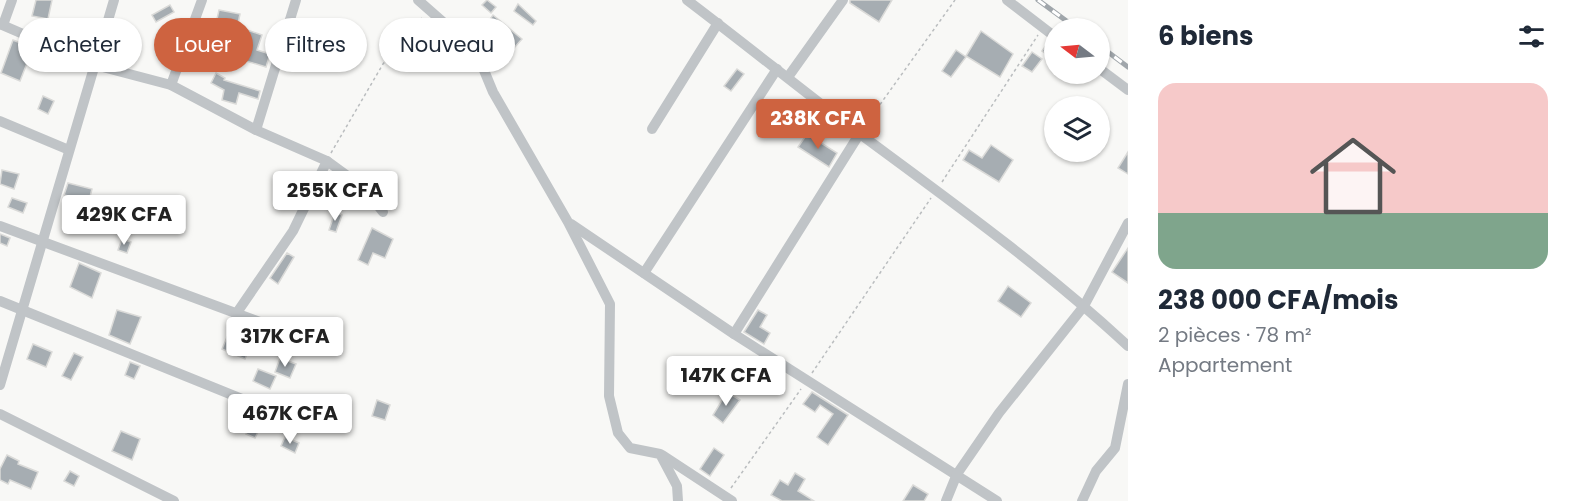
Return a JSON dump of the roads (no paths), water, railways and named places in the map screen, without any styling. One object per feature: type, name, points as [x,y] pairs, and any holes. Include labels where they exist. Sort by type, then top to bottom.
[{"type":"street","points":[[12,0],[2,25],[18,32]]},
{"type":"street","points":[[109,18],[114,0]]},
{"type":"street","points":[[171,85],[202,0]]},
{"type":"street","points":[[256,130],[296,0]]},
{"type":"street","points":[[418,0],[433,4],[476,51],[493,92],[568,222],[610,304],[609,396],[618,433],[630,448],[660,453],[729,499]]},
{"type":"street","points":[[687,0],[937,189],[1084,306],[1128,346]]},
{"type":"street","points":[[788,77],[843,0]]},
{"type":"street","points":[[1007,0],[1044,28]]},
{"type":"street","points":[[652,129],[718,23]]},
{"type":"street","points":[[644,273],[777,69]]},
{"type":"street","points":[[0,385],[93,72]]},
{"type":"street","points":[[124,72],[171,85],[256,130],[327,161],[364,188],[383,212]]},
{"type":"street","points":[[1110,76],[1128,90]]},
{"type":"street","points":[[0,121],[69,150]]},
{"type":"street","points":[[734,334],[860,133]]},
{"type":"street","points":[[236,314],[293,231],[327,161]]},
{"type":"street","points":[[568,222],[734,334],[997,501]]},
{"type":"street","points":[[946,501],[957,474],[999,413],[1084,306],[1118,246],[1120,235],[1128,223]]},
{"type":"street","points":[[0,226],[314,342]]},
{"type":"street","points":[[0,301],[279,414]]},
{"type":"street","points":[[1082,501],[1096,471],[1114,448],[1128,384]]},
{"type":"street","points":[[0,414],[174,501]]},
{"type":"street","points":[[660,453],[677,486],[678,501]]},
{"type":"railway","points":[[1038,0],[1062,18]]},
{"type":"railway","points":[[1110,54],[1128,67]]}]
